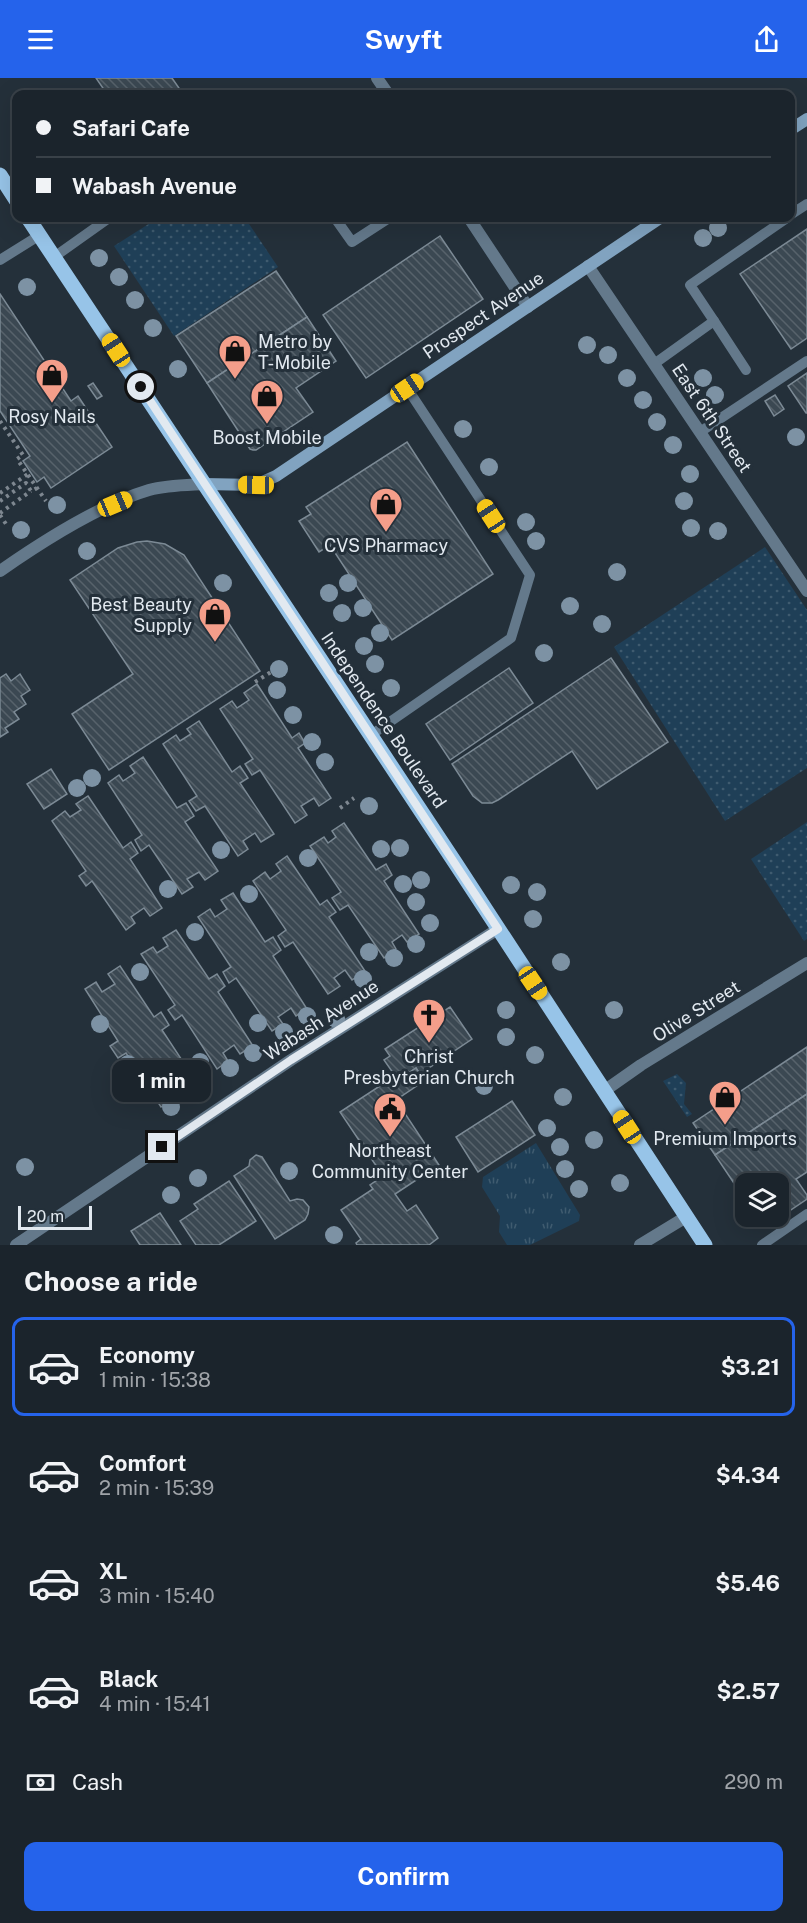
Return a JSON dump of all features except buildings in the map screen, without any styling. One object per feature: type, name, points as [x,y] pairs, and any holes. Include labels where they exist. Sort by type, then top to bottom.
[{"type":"main road","points":[[0,175],[12,194]]},
{"type":"main road","name":"Independence Boulevard","points":[[31,222],[705,1245]]},
{"type":"main road","name":"Prospect Avenue","points":[[204,484],[256,485],[276,476],[654,222]]},
{"type":"street","points":[[472,222],[528,307]]},
{"type":"street","name":"East 6th Street","points":[[588,266],[807,591]]},
{"type":"street","name":"Prospect Avenue","points":[[0,571],[79,522],[115,504],[151,489],[204,484]]},
{"type":"street","name":"Wabash Avenue","points":[[16,1245],[291,1060],[498,929]]},
{"type":"street","name":"Olive Street","points":[[604,1091],[641,1065],[807,963]]},
{"type":"street","points":[[640,1245],[687,1216]]},
{"type":"lane","points":[[54,257],[104,222]]},
{"type":"lane","points":[[338,222],[352,242],[383,222]]},
{"type":"lane","points":[[747,370],[690,285],[780,222]]},
{"type":"lane","points":[[0,260],[40,235]]},
{"type":"lane","points":[[654,364],[714,321]]},
{"type":"lane","points":[[700,432],[807,361]]},
{"type":"lane","points":[[371,735],[511,638],[530,575],[407,388]]},
{"type":"lane","points":[[762,1245],[807,1214]]},
{"type":"path","points":[[0,421],[23,455],[17,459],[46,501]]},
{"type":"path","points":[[0,493],[27,474]]},
{"type":"path","points":[[0,501],[26,483],[31,491]]},
{"type":"path","points":[[8,527],[0,514],[37,488]]},
{"type":"path","points":[[255,682],[271,672]]},
{"type":"path","points":[[339,808],[354,798]]},
{"type":"green space","points":[[152,222],[248,222],[278,267],[174,336],[114,246]]},
{"type":"green space","points":[[765,547],[807,610],[807,768],[725,821],[614,647]]},
{"type":"green space","points":[[807,822],[807,939],[804,941],[751,859]]},
{"type":"green space","points":[[677,1074],[686,1083],[684,1104],[692,1114],[687,1117],[663,1081]]},
{"type":"green space","points":[[536,1143],[580,1215],[579,1221],[530,1245],[507,1245],[499,1232],[500,1216],[482,1187],[483,1177]]},
{"type":"place","name":"Metro by T-Mobile","points":[[235,380]]},
{"type":"place","name":"Rosy Nails","points":[[52,404]]},
{"type":"place","name":"Boost Mobile","points":[[267,425]]},
{"type":"place","name":"CVS Pharmacy","points":[[386,533]]},
{"type":"place","name":"Best Beauty Supply","points":[[215,643]]},
{"type":"place","name":"Christ Presbyterian Church","points":[[429,1044]]},
{"type":"place","name":"Premium Imports","points":[[725,1126]]},
{"type":"place","name":"Northeast Community Center","points":[[390,1138]]},
{"type":"route","points":[[141,387],[498,929],[291,1060],[162,1147]]}]
